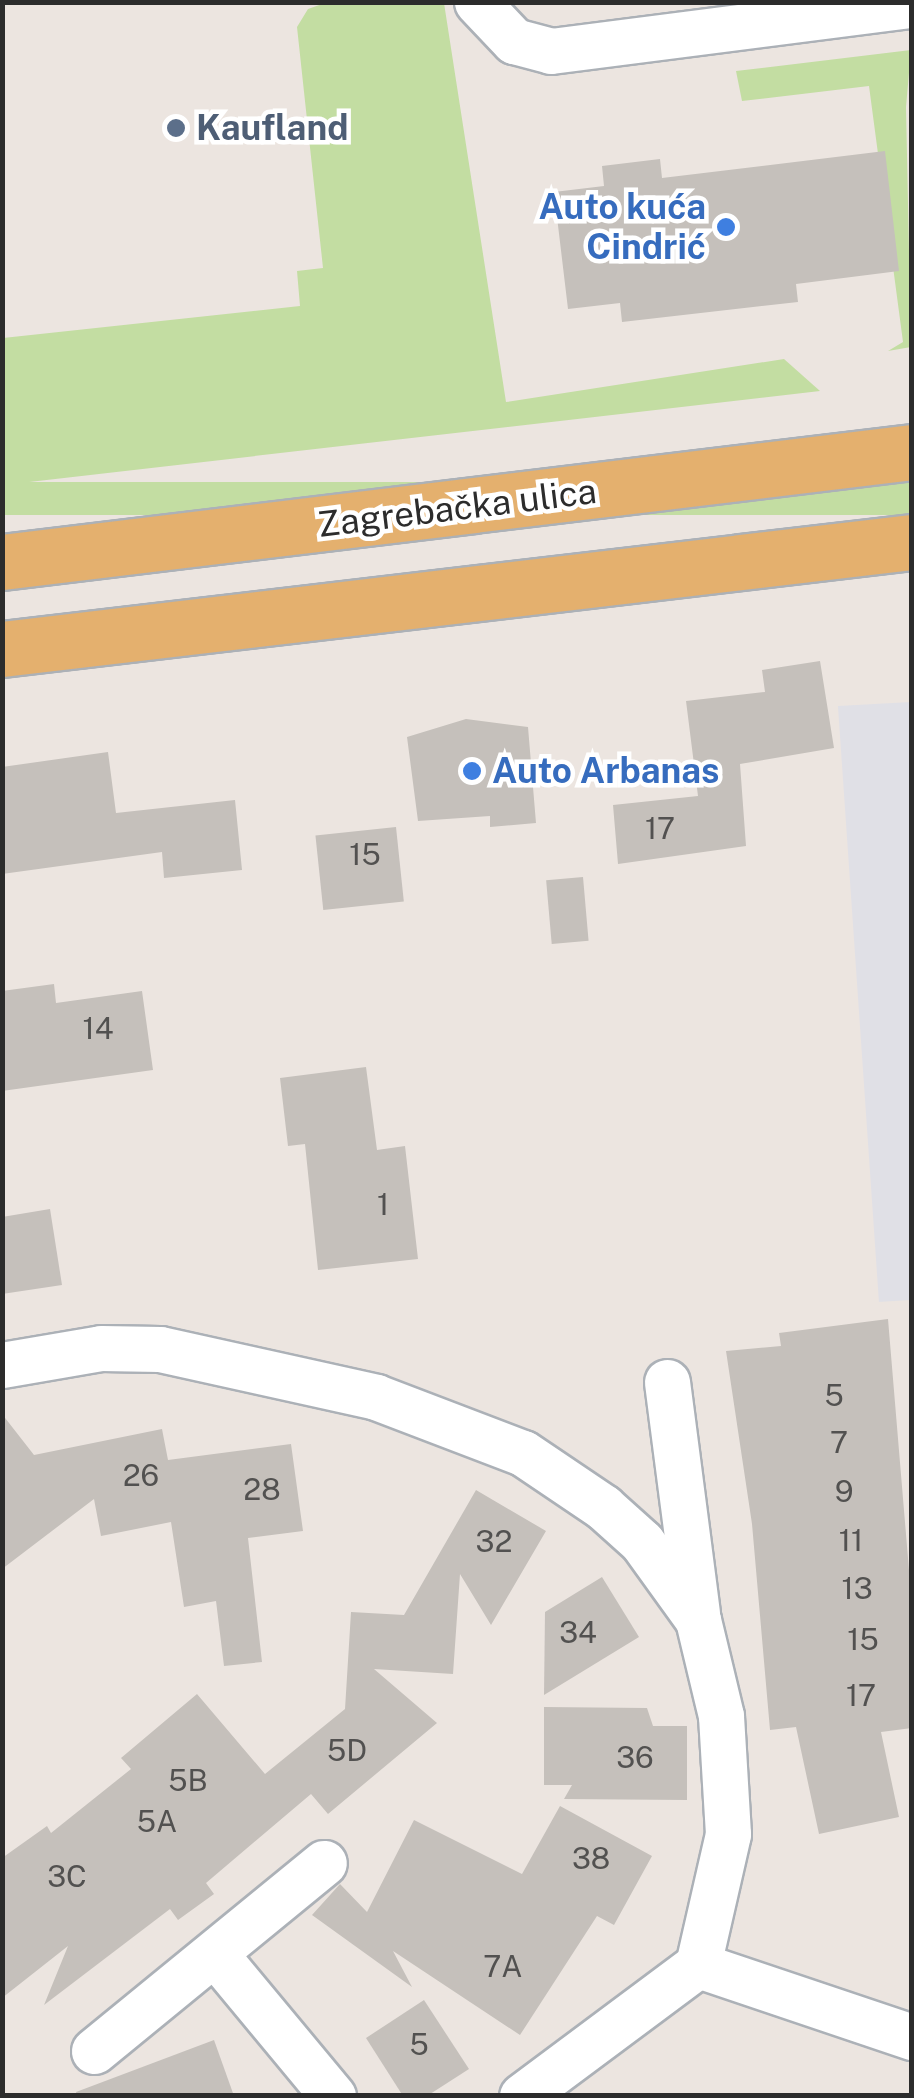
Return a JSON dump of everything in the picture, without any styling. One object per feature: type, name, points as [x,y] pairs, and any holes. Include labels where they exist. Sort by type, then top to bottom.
[{"type":"main road","name":"Zagrebačka ulica","points":[[2,562],[912,452]]},
{"type":"main road","points":[[2,649],[912,542]]},
{"type":"street","points":[[476,2],[514,41],[551,51],[803,11],[912,6]]},
{"type":"street","points":[[2,1365],[102,1348],[160,1349],[376,1397],[459,1424],[523,1453],[603,1506],[642,1542],[698,1620]]},
{"type":"street","points":[[522,2096],[698,1965],[728,1834],[729,1784],[721,1716],[698,1620],[666,1382]]},
{"type":"street","points":[[94,2052],[324,1863]]},
{"type":"street","points":[[215,1954],[333,2096]]},
{"type":"street","points":[[698,1965],[912,2037]]},
{"type":"shaded area","points":[[911,702],[911,1300],[879,1302],[838,706]]},
{"type":"green space","points":[[325,3],[444,3],[506,402],[784,359],[820,391],[3,485],[3,338],[300,306],[297,271],[323,268],[297,27],[308,9]]},
{"type":"green space","points":[[911,50],[906,107],[911,347],[888,351],[903,342],[869,86],[742,101],[736,71]]},
{"type":"green space","points":[[2,482],[911,482],[911,515],[2,515]]},
{"type":"building","name":"Auto kuća Cindrić","points":[[885,151],[899,271],[796,284],[798,302],[622,322],[620,303],[568,309],[554,192],[604,186],[602,166],[660,159],[662,178]]},
{"type":"building","points":[[820,661],[834,748],[740,764],[746,846],[618,864],[613,805],[698,796],[686,701],[765,692],[762,670]]},
{"type":"building","name":"Auto Arbanas","points":[[466,719],[528,727],[536,823],[490,827],[490,816],[418,821],[407,737]]},
{"type":"building","points":[[108,752],[116,813],[235,800],[242,870],[164,878],[162,852],[2,874],[2,767]]},
{"type":"building","points":[[396,827],[404,902],[323,910],[315,835]]},
{"type":"building","points":[[583,877],[589,941],[552,944],[546,880]]},
{"type":"building","points":[[54,984],[56,1003],[142,991],[153,1070],[2,1091],[2,991]]},
{"type":"building","points":[[366,1067],[377,1150],[405,1146],[418,1259],[318,1270],[305,1144],[288,1146],[280,1078]]},
{"type":"building","points":[[50,1209],[62,1285],[2,1294],[2,1217]]},
{"type":"building","points":[[888,1319],[912,1606],[912,1728],[881,1732],[899,1817],[819,1834],[796,1727],[770,1730],[752,1524],[726,1351],[781,1346],[779,1333]]},
{"type":"building","points":[[2,1414],[34,1455],[162,1429],[168,1460],[291,1444],[303,1531],[248,1538],[262,1662],[224,1666],[216,1601],[184,1607],[171,1522],[101,1536],[94,1499],[2,1569]]},
{"type":"building","points":[[476,1490],[546,1531],[491,1625],[460,1574],[453,1674],[374,1669],[437,1723],[328,1814],[311,1794],[206,1883],[214,1894],[178,1920],[170,1909],[44,2005],[68,1946],[2,1998],[2,1858],[47,1826],[51,1833],[131,1769],[121,1758],[197,1694],[265,1774],[345,1709],[351,1612],[404,1615]]},
{"type":"building","points":[[602,1577],[639,1637],[544,1695],[545,1612]]},
{"type":"building","points":[[544,1707],[647,1708],[653,1726],[687,1726],[687,1800],[564,1799],[572,1785],[544,1785]]},
{"type":"building","points":[[560,1806],[652,1856],[614,1925],[597,1916],[520,2035],[393,1951],[412,1987],[312,1915],[340,1884],[367,1912],[414,1820],[522,1874]]},
{"type":"building","points":[[424,2000],[469,2069],[427,2096],[403,2096],[366,2038]]},
{"type":"building","points":[[214,2040],[234,2096],[77,2096],[76,2092]]},
{"type":"place","name":"Kaufland","points":[[176,128]]},
{"type":"place","name":"Auto kuća Cindrić","points":[[726,227]]},
{"type":"place","name":"Auto Arbanas","points":[[472,771]]}]
